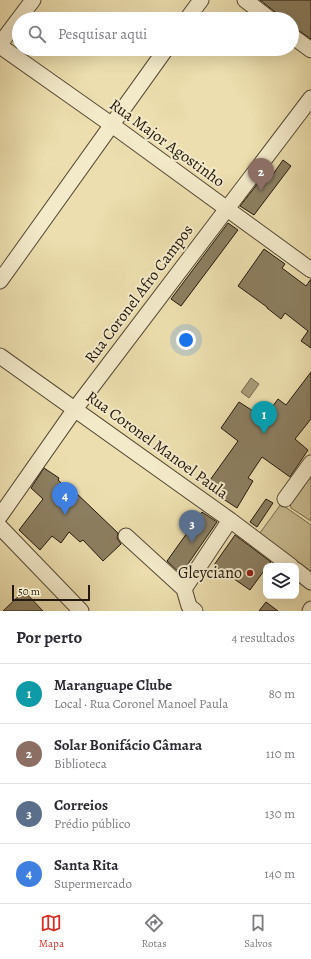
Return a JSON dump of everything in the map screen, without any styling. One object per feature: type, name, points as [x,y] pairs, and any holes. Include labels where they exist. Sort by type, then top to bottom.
[{"type":"street","points":[[24,12],[33,0]]},
{"type":"street","points":[[192,12],[201,0]]},
{"type":"street","points":[[245,0],[261,12]]},
{"type":"street","points":[[0,45],[12,29]]},
{"type":"street","points":[[299,41],[311,50]]},
{"type":"street","name":"Rua Major Agostinho","points":[[0,45],[12,54]]},
{"type":"street","name":"Rua Major Agostinho","points":[[15,56],[311,270]]},
{"type":"street","points":[[0,281],[161,56]]},
{"type":"street","name":"Rua Coronel Afro Campos","points":[[0,516],[75,409],[311,98]]},
{"type":"street","name":"Rua Coronel Manoel Paula","points":[[0,356],[230,520],[287,563]]},
{"type":"street","points":[[286,499],[311,463]]},
{"type":"street","points":[[184,589],[230,520]]},
{"type":"street","points":[[0,527],[81,611]]},
{"type":"street","points":[[126,536],[184,589],[189,609]]},
{"type":"street","points":[[299,572],[311,582]]},
{"type":"shaded area","points":[[251,378],[259,384],[249,398],[241,392]]},
{"type":"shaded area","points":[[311,473],[311,521],[291,508],[290,502]]},
{"type":"shaded area","points":[[281,504],[311,525],[311,573],[299,565],[299,563],[296,563],[257,537]]},
{"type":"building","points":[[260,0],[311,0],[311,39],[299,31],[299,12],[275,12]]},
{"type":"building","points":[[283,160],[291,166],[254,215],[240,206],[266,173],[271,177]]},
{"type":"building","points":[[228,223],[238,230],[181,306],[171,299]]},
{"type":"building","points":[[264,249],[285,264],[282,268],[306,286],[311,279],[311,348],[301,341],[308,331],[285,313],[281,319],[238,286]]},
{"type":"building","points":[[311,372],[311,419],[295,439],[308,450],[290,477],[262,457],[248,478],[253,481],[237,508],[205,487],[238,441],[221,428],[239,402],[264,418],[278,399],[286,405]]},
{"type":"building","points":[[44,468],[59,478],[58,480],[70,491],[73,490],[118,533],[117,538],[121,544],[103,561],[83,540],[80,542],[69,532],[61,543],[52,536],[40,550],[19,530],[43,499],[31,488]]},
{"type":"building","points":[[266,499],[273,503],[257,527],[250,522]]},
{"type":"building","points":[[202,512],[217,522],[181,574],[167,561]]},
{"type":"building","points":[[235,535],[271,562],[263,563],[263,572],[250,590],[214,565]]},
{"type":"building","points":[[24,591],[43,611],[3,611]]},
{"type":"building","points":[[266,602],[278,611],[259,611]]},
{"type":"place","name":"Solar Bonifácio Câmara","points":[[261,191]]},
{"type":"place","name":"Maranguape Clube","points":[[264,434]]},
{"type":"place","name":"Santa Rita","points":[[65,515]]},
{"type":"place","name":"Correios","points":[[192,543]]},
{"type":"place","name":"Gleyciano","points":[[250,573]]}]
